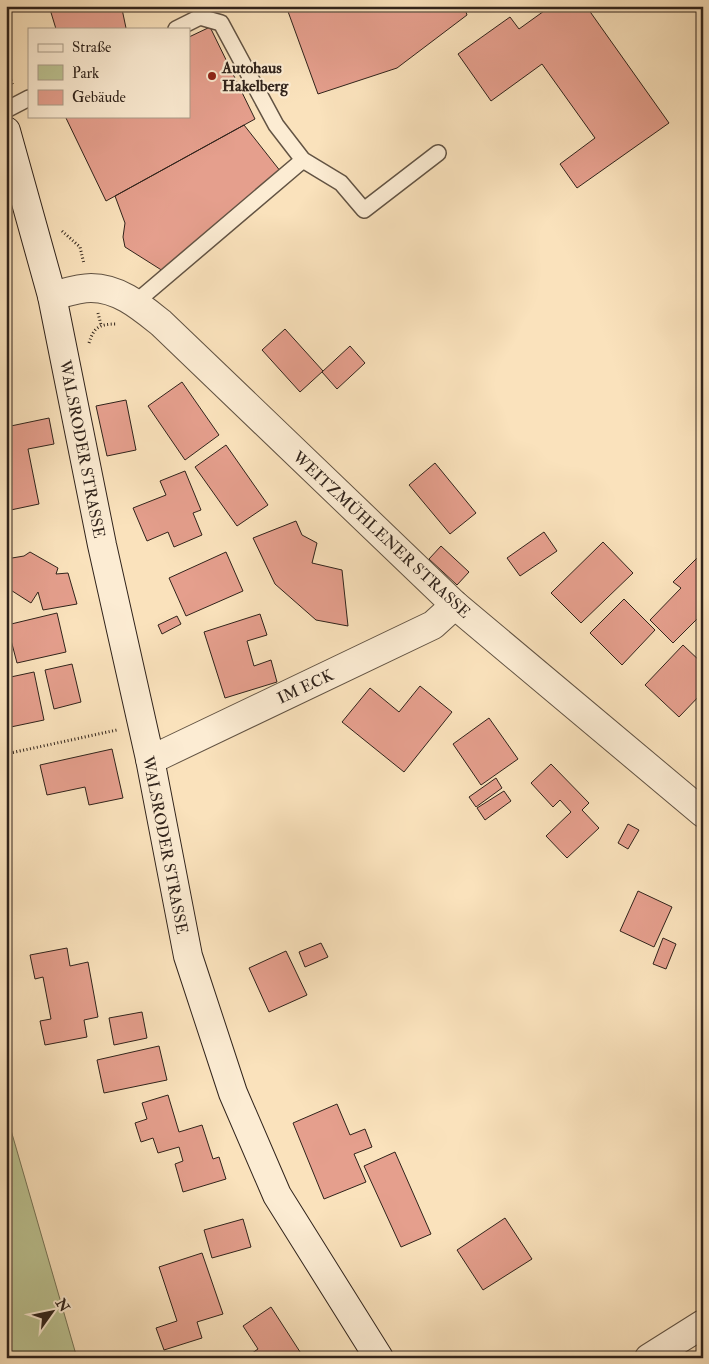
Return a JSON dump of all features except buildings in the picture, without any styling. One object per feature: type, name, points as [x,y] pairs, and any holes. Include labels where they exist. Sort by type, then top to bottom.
[{"type":"main road","name":"WALSRODER STRASSE","points":[[6,131],[52,296],[102,545],[150,759],[188,956],[233,1093],[277,1195],[379,1358]]},
{"type":"main road","name":"WEITZMÜHLENER STRASSE","points":[[52,296],[91,288],[110,292],[136,302],[161,323],[456,605],[703,814]]},
{"type":"main road","name":"IM ECK","points":[[150,759],[433,625],[456,605]]},
{"type":"main road","points":[[649,1358],[703,1324]]},
{"type":"lane","points":[[178,28],[200,17],[221,23],[276,125],[303,160],[341,183],[364,210],[438,153]]},
{"type":"lane","points":[[6,110],[28,99]]},
{"type":"lane","points":[[136,302],[303,160]]},
{"type":"path","points":[[87,350],[92,332],[101,325]]},
{"type":"path","points":[[6,754],[142,724]]},
{"type":"green space","points":[[6,1113],[77,1358],[6,1358]]},
{"type":"place","name":"Autohaus Hakelberg","points":[[212,76]]}]
